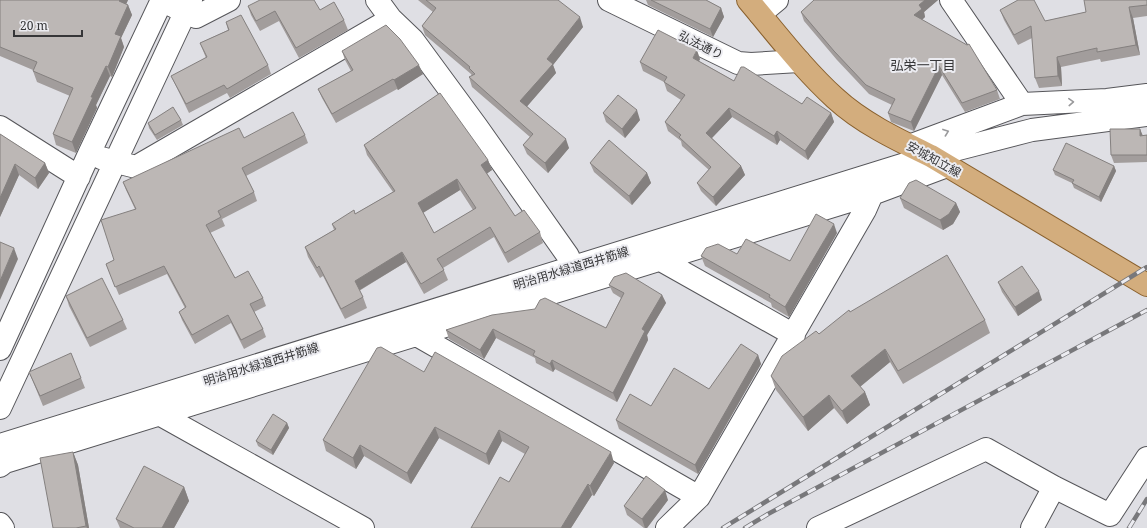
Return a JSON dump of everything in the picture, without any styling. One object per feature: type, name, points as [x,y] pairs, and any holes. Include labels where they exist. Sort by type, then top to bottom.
[{"type":"main road","name":"安城知立線","points":[[754,7],[799,60],[835,98],[858,117],[939,161],[1147,284]]},
{"type":"street","points":[[0,349],[89,154],[162,0],[188,6],[196,17],[230,0]]},
{"type":"street","points":[[377,0],[391,19],[413,40],[477,127],[568,256]]},
{"type":"street","name":"弘法通り","points":[[609,0],[738,63],[751,64],[799,60]]},
{"type":"street","points":[[754,7],[776,0]]},
{"type":"street","points":[[951,0],[1022,104]]},
{"type":"street","points":[[0,408],[188,6]]},
{"type":"street","points":[[89,154],[136,167],[391,19]]},
{"type":"street","points":[[910,146],[1022,104],[1107,100],[1147,96]]},
{"type":"street","name":"明治用水緑道西井筋線","points":[[0,445],[939,161],[1032,130],[1147,115]]},
{"type":"street","points":[[0,127],[79,177]]},
{"type":"street","points":[[0,466],[5,462],[415,334],[872,194],[939,161]]},
{"type":"street","points":[[667,528],[699,497],[794,335],[865,210],[872,194]]},
{"type":"street","points":[[659,258],[794,335]]},
{"type":"street","points":[[415,334],[699,497]]},
{"type":"street","points":[[159,414],[363,528]]},
{"type":"street","points":[[818,528],[986,449],[1054,487],[1110,515],[1147,458]]},
{"type":"street","points":[[1032,528],[1054,487]]},
{"type":"street","points":[[0,524],[2,528]]},
{"type":"building","points":[[0,0],[120,0],[119,1],[128,5],[115,34],[121,36],[108,67],[106,66],[91,97],[93,97],[72,142],[53,134],[73,88],[33,71],[37,62],[0,47]]},
{"type":"building","points":[[260,0],[314,0],[320,10],[334,2],[344,20],[296,48],[275,11],[256,21],[248,6]]},
{"type":"building","points":[[426,0],[558,0],[580,17],[547,59],[553,64],[520,101],[566,139],[545,163],[523,145],[533,134],[469,77],[475,74],[469,68],[470,67],[422,26],[436,8]]},
{"type":"building","points":[[651,0],[706,0],[721,8],[710,29]]},
{"type":"building","points":[[814,0],[925,0],[919,5],[922,9],[914,15],[967,45],[969,44],[997,90],[962,103],[939,66],[911,122],[888,113],[895,99],[866,85],[834,51],[801,12]]},
{"type":"building","points":[[1018,0],[1034,0],[1045,21],[1086,12],[1084,0],[1147,0],[1147,5],[1129,7],[1136,45],[1097,52],[1097,48],[1057,57],[1058,76],[1035,78],[1031,26],[1014,35],[1000,10]]},
{"type":"building","points":[[241,15],[268,65],[227,89],[224,85],[186,104],[171,76],[207,57],[200,43],[229,30],[226,22]]},
{"type":"building","points":[[386,25],[400,39],[419,65],[332,114],[318,89],[353,70],[342,51]]},
{"type":"building","points":[[658,30],[697,50],[693,58],[734,81],[741,67],[744,67],[802,104],[807,97],[831,113],[805,151],[777,131],[774,136],[729,108],[706,133],[741,166],[713,197],[697,183],[711,167],[679,137],[681,135],[665,122],[685,95],[664,82],[667,77],[640,62]]},
{"type":"building","points":[[440,93],[488,160],[481,165],[515,216],[524,210],[540,232],[505,253],[490,227],[437,259],[444,270],[421,284],[402,252],[355,281],[363,297],[341,309],[319,266],[317,268],[305,247],[336,229],[332,224],[354,210],[355,214],[395,191],[364,145]],"holes":[[[457,179],[476,208],[434,233],[418,203]]]},
{"type":"building","points":[[618,95],[637,110],[622,129],[603,113]]},
{"type":"building","points":[[173,107],[181,120],[155,135],[148,123]]},
{"type":"building","points":[[293,112],[305,135],[242,168],[254,192],[218,211],[221,217],[206,225],[235,278],[248,271],[263,298],[250,304],[263,329],[241,340],[228,315],[192,335],[179,312],[186,307],[164,266],[115,287],[106,264],[114,260],[101,220],[136,209],[123,182],[239,128],[244,138]]},
{"type":"building","points":[[1110,129],[1140,129],[1140,136],[1147,135],[1147,155],[1111,155]]},
{"type":"building","points":[[0,134],[45,163],[35,178],[15,164],[0,198]]},
{"type":"building","points":[[609,140],[647,173],[629,196],[590,163]]},
{"type":"building","points":[[1066,143],[1114,166],[1099,197],[1072,183],[1074,180],[1053,170]]},
{"type":"building","points":[[916,180],[956,203],[949,214],[940,220],[900,198],[909,183]]},
{"type":"building","points":[[816,214],[834,224],[785,307],[769,297],[770,295],[701,256],[706,248],[718,244],[737,254],[746,239],[790,261]]},
{"type":"building","points":[[0,242],[14,248],[0,281]]},
{"type":"building","points":[[947,255],[985,320],[898,371],[885,349],[851,376],[865,392],[842,411],[829,395],[803,417],[771,376],[782,356],[816,331],[819,334],[849,310],[850,312]]},
{"type":"building","points":[[1022,266],[1039,291],[1015,307],[998,282]]},
{"type":"building","points":[[626,273],[662,295],[642,329],[645,331],[613,393],[552,360],[550,364],[533,355],[535,351],[493,329],[480,350],[446,330],[492,315],[535,309],[540,300],[545,298],[606,328],[624,293],[609,285],[614,277]]},
{"type":"building","points":[[102,278],[123,320],[87,338],[66,296]]},
{"type":"building","points":[[741,344],[758,355],[695,465],[616,420],[630,394],[651,406],[674,368],[709,389]]},
{"type":"building","points":[[381,347],[424,372],[435,352],[611,452],[590,486],[588,484],[561,528],[471,528],[500,477],[509,482],[529,447],[499,430],[486,454],[435,427],[407,473],[360,445],[353,458],[323,440],[377,348]]},
{"type":"building","points":[[71,353],[81,378],[40,396],[29,372]]},
{"type":"building","points":[[273,414],[287,423],[271,450],[256,441]]},
{"type":"building","points":[[73,452],[86,526],[76,528],[53,528],[40,458]]},
{"type":"building","points":[[144,466],[184,487],[162,528],[134,528],[116,519]]},
{"type":"building","points":[[646,476],[665,490],[642,519],[624,506]]},
{"type":"railway","points":[[723,528],[1147,267]]},
{"type":"railway","points":[[745,528],[768,514],[1147,310]]},
{"type":"railway","points":[[1129,528],[1147,499]]},
{"type":"district","name":"弘栄一丁目","points":[[923,65]]}]
